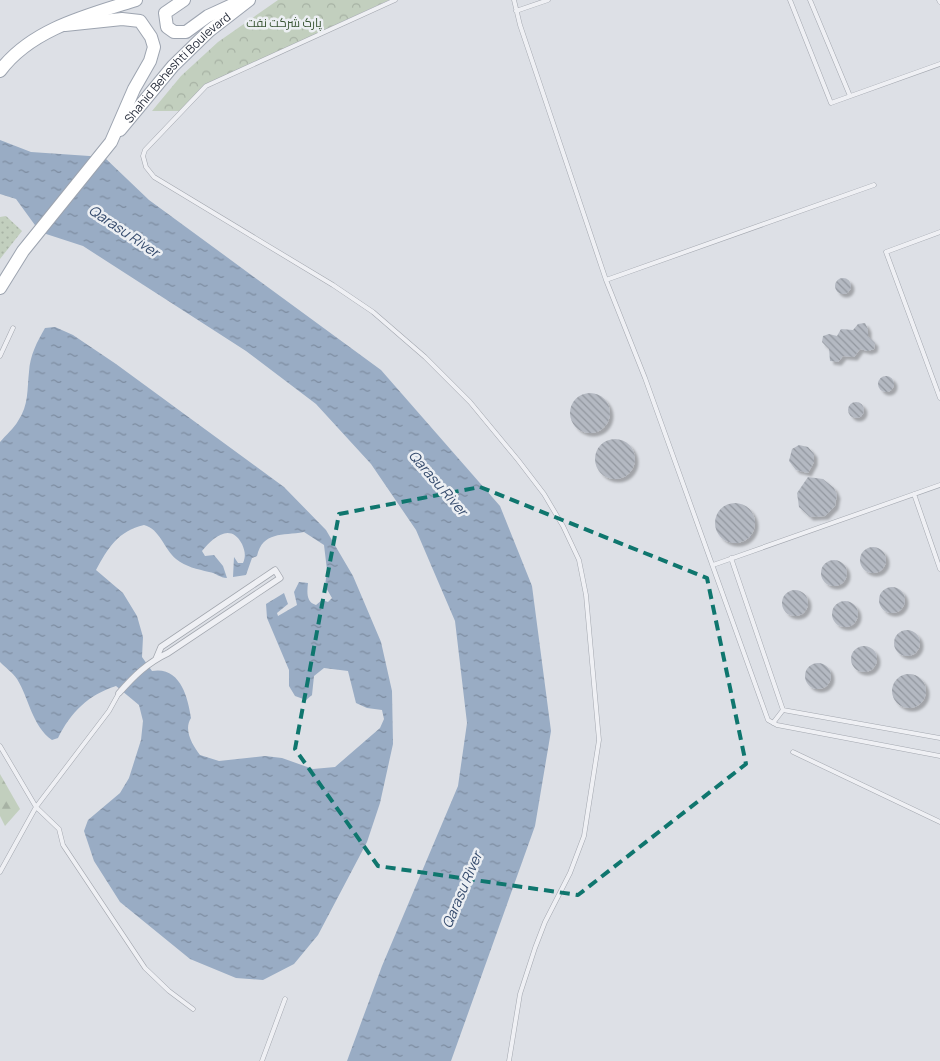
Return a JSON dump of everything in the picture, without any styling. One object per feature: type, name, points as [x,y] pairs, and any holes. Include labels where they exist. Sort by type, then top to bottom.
[{"type":"main road","points":[[0,71],[26,44],[65,25],[136,0]]},
{"type":"main road","points":[[184,0],[165,13],[167,27],[174,32],[186,32],[208,16],[243,0]]},
{"type":"main road","name":"Shahid Beheshti Boulevard","points":[[23,251],[173,66],[210,31],[249,0]]},
{"type":"main road","points":[[65,25],[122,19],[140,21],[151,37],[154,47],[150,61],[134,88],[111,142]]},
{"type":"main road","points":[[0,274],[23,251]]},
{"type":"main road","points":[[0,288],[23,251]]},
{"type":"street","points":[[119,693],[136,674],[156,659],[168,653],[280,578],[275,570],[161,648],[156,659]]},
{"type":"lane","points":[[395,0],[206,86],[187,104],[145,150],[142,156],[154,177],[333,285],[373,312],[425,357],[470,402],[544,494],[563,526],[579,560],[589,624],[600,740],[584,836],[570,873],[545,922],[535,948],[520,994],[509,1061]]},
{"type":"lane","points":[[514,0],[516,11],[606,280],[645,378],[768,720],[773,723],[940,756]]},
{"type":"lane","points":[[516,11],[548,0]]},
{"type":"lane","points":[[790,0],[831,103],[940,64]]},
{"type":"lane","points":[[810,0],[850,96]]},
{"type":"lane","points":[[606,280],[874,185]]},
{"type":"lane","points":[[940,232],[886,252],[940,398]]},
{"type":"lane","points":[[0,356],[13,328]]},
{"type":"lane","points":[[713,565],[940,485]]},
{"type":"lane","points":[[914,494],[940,569]]},
{"type":"lane","points":[[731,558],[783,710]]},
{"type":"lane","points":[[0,872],[36,807],[109,711],[119,693]]},
{"type":"lane","points":[[773,723],[783,710]]},
{"type":"lane","points":[[783,710],[940,738]]},
{"type":"lane","points":[[0,746],[36,807],[58,829],[63,845],[145,968],[169,991],[193,1009]]},
{"type":"lane","points":[[793,752],[940,822]]},
{"type":"lane","points":[[262,1061],[285,999]]},
{"type":"highlighted area","points":[[480,487],[707,578],[746,764],[578,895],[378,866],[295,749],[339,514]]},
{"type":"green space","name":"پارک شرکت نفت","points":[[278,0],[389,0],[206,85],[179,111],[152,111],[181,76],[218,42]]},
{"type":"green space","points":[[6,216],[22,231],[0,259],[0,217]]},
{"type":"green space","points":[[0,774],[20,809],[5,826],[0,816]]},
{"type":"water","name":"Qarasu River","points":[[0,140],[31,152],[104,157],[149,200],[381,370],[500,506],[532,586],[551,731],[535,826],[451,1061],[347,1061],[382,966],[458,786],[467,723],[455,621],[416,530],[371,464],[316,404],[246,351],[83,246],[40,232],[16,199],[0,194]]},
{"type":"water","points":[[55,327],[73,335],[116,364],[284,487],[326,530],[353,576],[381,642],[392,691],[393,744],[380,803],[367,842],[318,935],[294,964],[263,980],[236,978],[190,959],[120,902],[94,861],[84,831],[88,820],[120,793],[129,778],[141,740],[143,721],[139,705],[116,686],[106,690],[81,706],[69,720],[58,738],[52,740],[35,720],[17,679],[0,662],[0,442],[22,415],[27,397],[32,354],[45,328]],"holes":[[[144,525],[149,527],[180,562],[225,578],[227,578],[223,566],[214,555],[205,556],[202,551],[211,541],[222,534],[227,533],[237,537],[244,549],[243,563],[238,563],[234,557],[233,577],[246,575],[252,558],[257,556],[264,542],[274,536],[304,532],[324,545],[327,570],[325,586],[332,598],[328,602],[322,600],[316,605],[313,604],[308,596],[308,583],[299,582],[294,592],[297,605],[278,616],[277,613],[288,604],[284,593],[266,604],[267,618],[289,670],[289,686],[295,696],[306,700],[312,695],[314,676],[324,668],[348,671],[356,703],[367,708],[382,710],[384,719],[380,728],[335,767],[313,769],[282,758],[265,756],[219,761],[200,755],[188,733],[191,718],[188,701],[181,685],[169,673],[152,671],[142,657],[143,637],[137,616],[123,593],[96,570],[110,548],[127,531]]]},
{"type":"building","points":[[840,278],[846,278],[851,283],[849,292],[840,294],[835,289],[835,283]]},
{"type":"building","points":[[865,323],[868,329],[868,336],[875,343],[874,349],[868,351],[860,349],[854,357],[843,356],[838,362],[830,361],[829,349],[822,342],[823,336],[829,334],[837,336],[841,329],[853,330],[858,324]]},
{"type":"building","points":[[883,376],[889,376],[894,381],[892,390],[883,392],[878,387],[878,381]]},
{"type":"building","points":[[586,393],[594,393],[601,396],[607,402],[610,413],[607,424],[601,430],[594,433],[586,433],[579,430],[573,424],[570,417],[570,409],[573,402],[579,396]]},
{"type":"building","points":[[853,402],[859,402],[864,407],[862,416],[853,418],[848,413],[848,407]]},
{"type":"building","points":[[611,439],[619,439],[626,442],[632,448],[635,459],[632,470],[626,476],[619,479],[611,479],[604,476],[598,470],[595,463],[595,455],[598,448],[604,442]]},
{"type":"building","points":[[799,445],[808,447],[814,454],[814,462],[808,473],[796,470],[789,461],[792,449]]},
{"type":"building","points":[[808,477],[823,479],[834,488],[837,495],[835,506],[825,516],[810,517],[799,507],[797,493]]},
{"type":"building","points":[[731,503],[739,503],[746,506],[752,512],[755,523],[752,534],[746,540],[739,543],[731,543],[724,540],[718,534],[715,527],[715,519],[718,512],[724,506]]},
{"type":"building","points":[[873,547],[882,551],[886,560],[882,569],[873,573],[864,569],[860,560],[864,551]]},
{"type":"building","points":[[834,560],[843,564],[847,573],[843,582],[834,586],[825,582],[821,573],[825,564]]},
{"type":"building","points":[[892,587],[901,591],[905,600],[901,609],[892,613],[883,609],[879,600],[883,591]]},
{"type":"building","points":[[795,590],[804,594],[808,603],[804,612],[795,616],[786,612],[782,603],[786,594]]},
{"type":"building","points":[[845,601],[854,605],[858,614],[854,623],[845,627],[836,623],[832,614],[836,605]]},
{"type":"building","points":[[907,630],[916,634],[920,643],[916,652],[907,656],[898,652],[894,643],[898,634]]},
{"type":"building","points":[[864,646],[873,650],[877,659],[873,668],[864,672],[855,668],[851,659],[855,650]]},
{"type":"building","points":[[818,663],[827,667],[831,676],[827,685],[818,689],[809,685],[805,676],[809,667]]},
{"type":"building","points":[[909,674],[921,679],[926,691],[921,703],[909,708],[897,703],[892,691],[897,679]]}]
